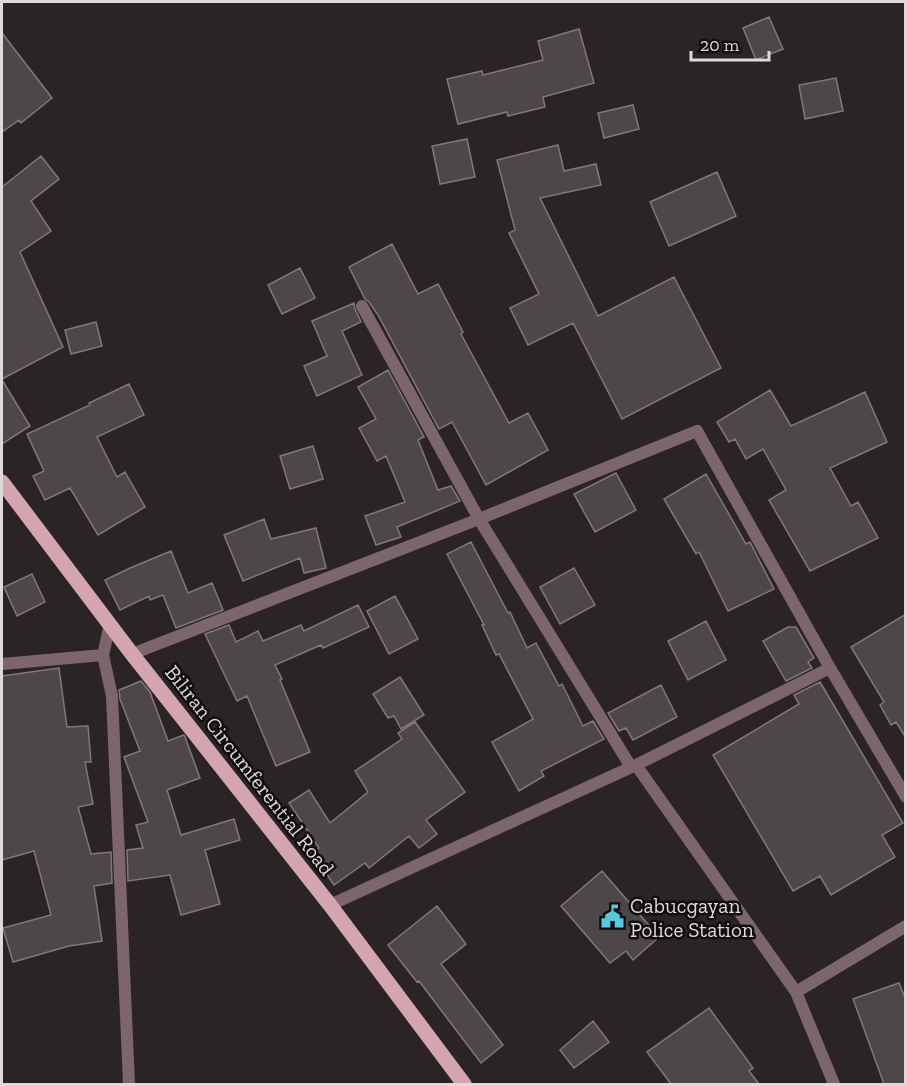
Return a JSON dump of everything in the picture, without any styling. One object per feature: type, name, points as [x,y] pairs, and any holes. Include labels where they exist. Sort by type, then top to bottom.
[{"type":"main road","name":"Biliran Circumferential Road","points":[[2,482],[132,654],[330,905],[464,1084]]},
{"type":"street","points":[[362,306],[479,519],[633,766],[796,992],[834,1084]]},
{"type":"street","points":[[132,654],[479,519],[697,431],[906,797]]},
{"type":"street","points":[[110,624],[103,655],[112,696],[129,1084]]},
{"type":"street","points":[[2,664],[103,655]]},
{"type":"street","points":[[330,905],[633,766],[831,668]]},
{"type":"street","points":[[796,992],[906,926]]},
{"type":"building","points":[[769,17],[783,49],[756,60],[743,28]]},
{"type":"building","points":[[579,29],[594,83],[543,97],[545,107],[508,116],[507,112],[458,124],[447,79],[482,71],[483,75],[543,60],[538,41]]},
{"type":"building","points":[[2,33],[52,98],[21,123],[19,120],[2,132]]},
{"type":"building","points":[[836,78],[843,111],[805,119],[799,85]]},
{"type":"building","points":[[633,105],[639,129],[604,138],[598,113]]},
{"type":"building","points":[[467,139],[475,177],[440,184],[432,146]]},
{"type":"building","points":[[558,145],[564,171],[596,164],[601,185],[540,198],[598,316],[674,277],[721,368],[622,419],[573,323],[528,345],[510,308],[539,294],[509,233],[515,230],[497,160]]},
{"type":"building","points":[[41,156],[59,179],[31,201],[51,231],[20,252],[63,347],[2,379],[2,187]]},
{"type":"building","points":[[717,172],[736,216],[669,246],[650,202]]},
{"type":"building","points":[[392,244],[418,294],[438,284],[463,332],[461,334],[509,423],[528,413],[548,450],[486,485],[452,422],[439,429],[378,315],[365,299],[349,267]]},
{"type":"building","points":[[300,268],[315,298],[282,314],[268,285]]},
{"type":"building","points":[[354,303],[361,322],[342,331],[362,375],[317,396],[304,366],[327,356],[312,321]]},
{"type":"building","points":[[96,322],[102,346],[71,354],[65,330]]},
{"type":"building","points":[[388,370],[424,437],[418,440],[438,490],[451,486],[460,501],[397,527],[401,537],[376,545],[365,516],[405,502],[386,456],[377,461],[359,428],[376,419],[358,387]]},
{"type":"building","points":[[2,380],[30,426],[2,444]]},
{"type":"building","points":[[129,384],[144,415],[97,437],[117,477],[125,472],[145,507],[98,535],[70,488],[45,500],[33,476],[44,471],[27,434]]},
{"type":"building","points":[[770,390],[791,426],[865,392],[887,442],[830,468],[851,506],[858,502],[878,538],[810,571],[769,500],[786,490],[763,449],[746,459],[735,439],[729,442],[717,422]]},
{"type":"building","points":[[313,446],[323,479],[290,489],[280,456]]},
{"type":"building","points":[[616,473],[636,510],[595,532],[574,494]]},
{"type":"building","points":[[706,474],[746,544],[750,542],[774,589],[728,611],[699,552],[696,554],[664,499]]},
{"type":"building","points":[[264,519],[271,539],[316,528],[326,568],[304,573],[300,558],[243,581],[224,535]]},
{"type":"building","points":[[471,542],[527,648],[536,643],[559,686],[562,684],[583,726],[593,721],[604,739],[541,771],[544,776],[519,791],[492,742],[533,719],[499,654],[496,655],[482,625],[484,625],[447,554]]},
{"type":"building","points":[[171,551],[188,593],[212,583],[223,610],[176,628],[163,595],[150,600],[149,596],[120,610],[105,580]]},
{"type":"building","points":[[574,568],[595,605],[560,624],[540,587]]},
{"type":"building","points":[[32,574],[45,602],[17,616],[4,587]]},
{"type":"building","points":[[395,596],[418,639],[389,654],[367,611]]},
{"type":"building","points":[[358,605],[369,627],[323,648],[321,645],[275,665],[310,752],[276,766],[247,696],[237,701],[205,634],[229,625],[236,642],[258,631],[263,641],[301,625],[304,631]]},
{"type":"building","points":[[906,614],[906,738],[896,722],[891,725],[880,705],[884,702],[851,647]]},
{"type":"building","points":[[706,621],[726,660],[688,680],[668,641]]},
{"type":"building","points":[[788,627],[796,627],[814,658],[808,662],[812,668],[786,681],[763,641]]},
{"type":"building","points":[[59,668],[67,727],[88,726],[91,762],[85,762],[93,804],[78,807],[91,854],[111,852],[112,883],[94,886],[102,941],[69,946],[13,962],[3,928],[51,915],[34,851],[2,860],[2,676]]},
{"type":"building","points":[[400,677],[424,715],[401,729],[394,716],[388,718],[373,694]]},
{"type":"building","points":[[141,681],[150,692],[168,741],[184,735],[200,778],[167,790],[181,835],[234,819],[240,840],[205,850],[220,904],[181,915],[170,875],[128,881],[127,850],[143,848],[136,825],[148,822],[124,757],[140,751],[120,699],[119,690]]},
{"type":"building","points":[[820,682],[903,823],[882,835],[895,857],[831,895],[820,876],[793,891],[713,755],[799,704],[794,695]]},
{"type":"building","points":[[661,685],[677,717],[633,740],[626,728],[619,731],[608,713]]},
{"type":"building","points":[[415,722],[465,792],[426,820],[437,834],[419,848],[409,836],[369,868],[365,863],[334,885],[312,853],[319,848],[289,803],[309,790],[330,823],[368,792],[355,771],[402,739],[398,733]]},
{"type":"building","points":[[602,871],[659,937],[633,960],[626,951],[610,963],[561,906]]},
{"type":"building","points":[[437,906],[466,944],[441,964],[503,1045],[481,1063],[419,981],[417,982],[388,945]]},
{"type":"building","points":[[899,983],[906,1000],[906,1084],[884,1084],[853,999]]},
{"type":"building","points":[[709,1008],[753,1068],[749,1071],[759,1084],[671,1084],[647,1052]]},
{"type":"building","points":[[593,1021],[609,1042],[574,1068],[560,1050]]},
{"type":"place","name":"Cabucgayan Police Station","points":[[612,917]]}]
